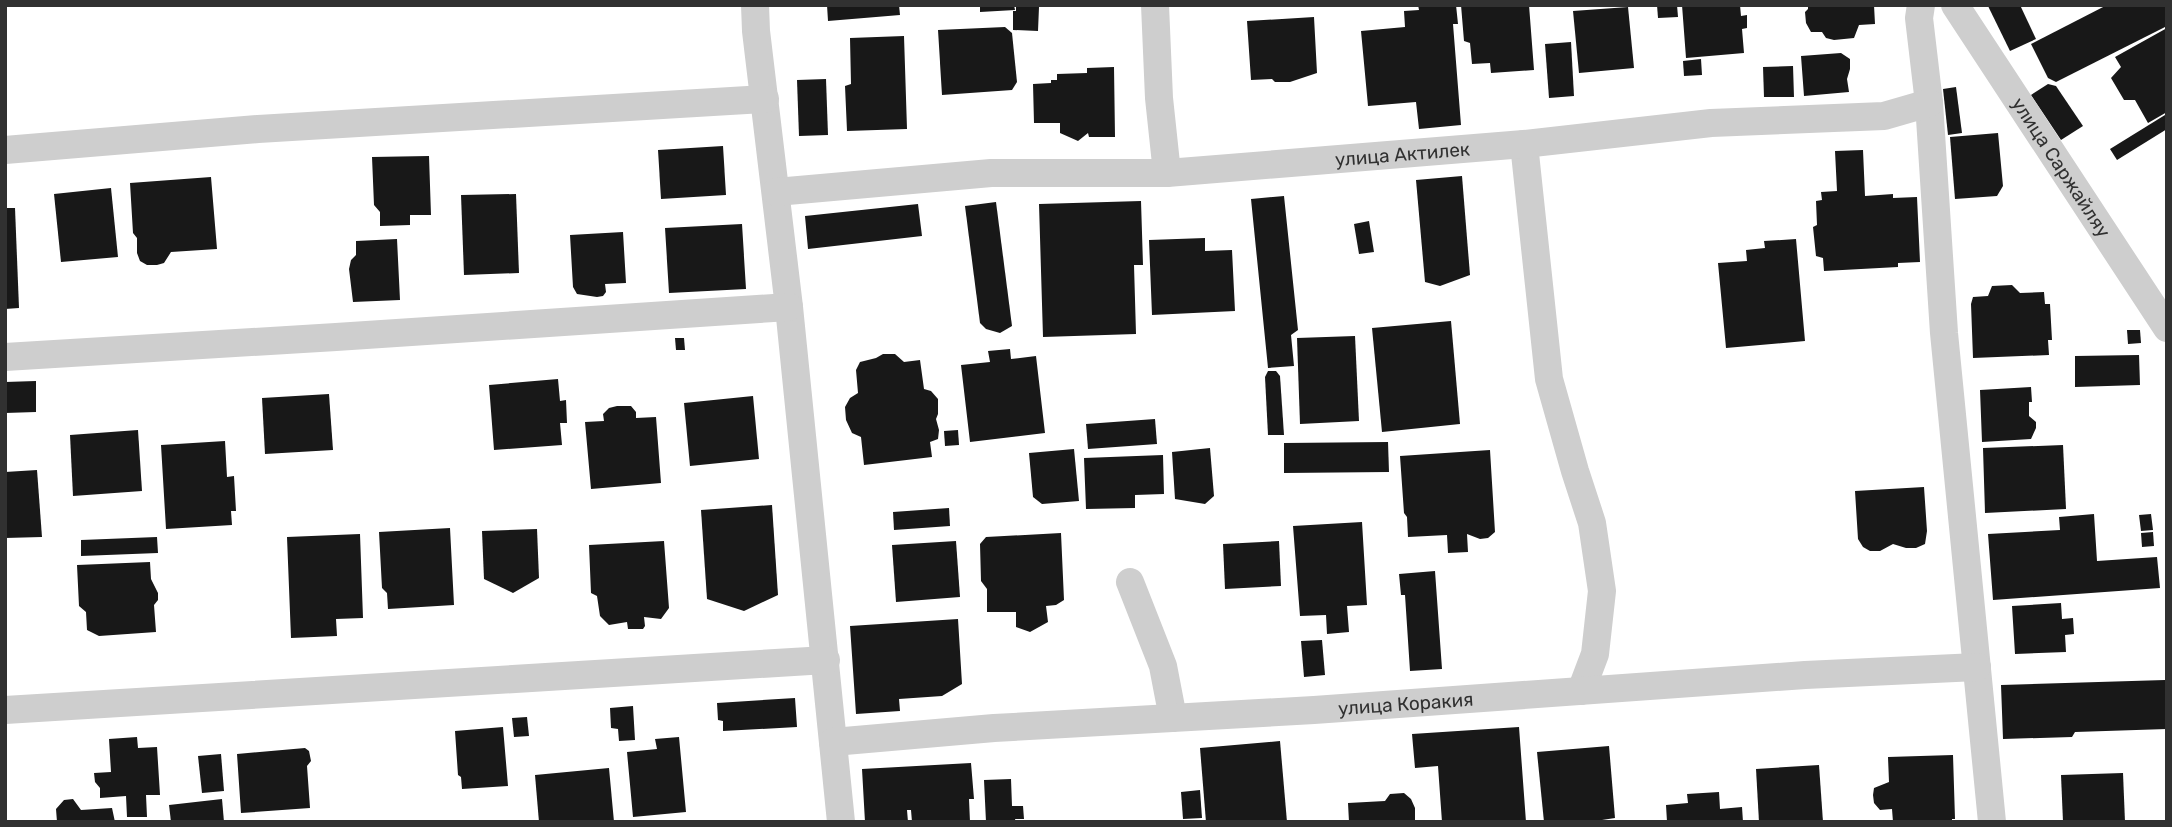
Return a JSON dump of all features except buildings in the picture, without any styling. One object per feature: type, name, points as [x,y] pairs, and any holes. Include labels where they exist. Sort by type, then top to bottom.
[{"type":"street","points":[[755,5],[789,307],[841,822]]},
{"type":"street","points":[[1155,5],[1159,98],[1167,173]]},
{"type":"street","points":[[1921,5],[1919,18],[1929,103],[1944,332],[1992,822]]},
{"type":"street","name":"улица Саржайляу","points":[[1955,5],[2167,328]]},
{"type":"street","points":[[5,150],[258,129],[765,99]]},
{"type":"street","name":"улица Актилек","points":[[776,192],[991,173],[1167,173],[1524,144],[1711,123],[1884,116],[1929,103]]},
{"type":"street","points":[[1524,144],[1549,379],[1592,523],[1602,591],[1595,654],[1581,691]]},
{"type":"street","points":[[5,357],[789,307]]},
{"type":"street","points":[[1130,582],[1163,666],[1173,718]]},
{"type":"street","points":[[5,710],[825,660]]},
{"type":"street","name":"улица Коракия","points":[[833,742],[994,728],[1805,675],[1977,667]]}]
